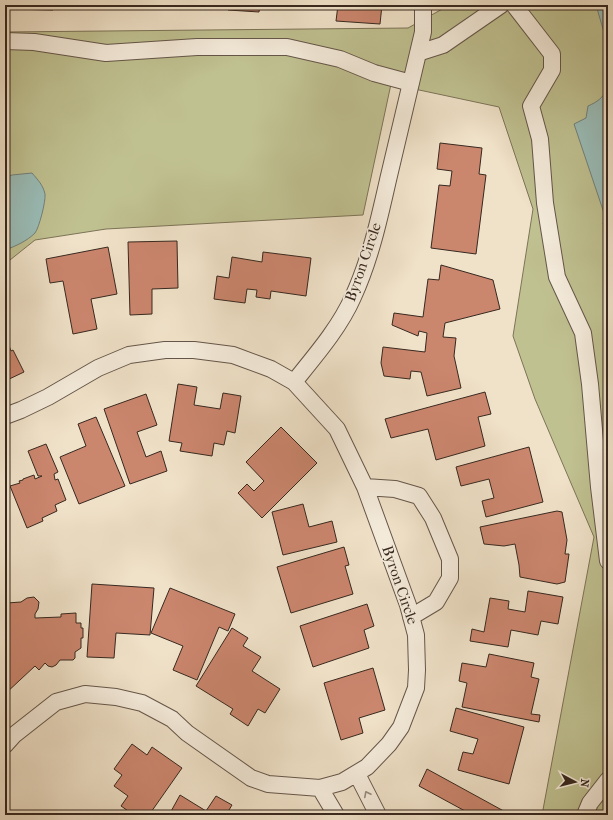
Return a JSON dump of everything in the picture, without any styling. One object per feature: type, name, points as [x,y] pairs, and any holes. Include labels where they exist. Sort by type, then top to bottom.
[{"type":"street","name":"Byron Circle","points":[[5,745],[14,735],[56,702],[85,694],[116,697],[142,703],[172,719],[187,733],[251,778],[268,784],[320,788],[342,782],[367,767],[389,744],[401,727],[416,688],[416,635],[411,617],[365,487],[337,428],[294,382],[314,358],[343,316],[353,298],[362,275],[374,239],[423,32],[423,5]]},
{"type":"street","points":[[418,53],[443,46],[501,5]]},
{"type":"street","points":[[514,5],[552,54],[552,70],[531,106],[540,140],[545,203],[557,277],[583,333],[590,384],[599,487],[608,561]]},
{"type":"street","points":[[5,41],[34,42],[106,53],[197,48],[287,47],[340,59],[374,73],[411,83]]},
{"type":"street","points":[[5,416],[48,397],[98,368],[130,355],[165,350],[194,350],[233,355],[271,369],[294,382]]},
{"type":"street","points":[[365,487],[395,489],[419,496],[433,518],[450,560],[450,578],[436,602],[411,617]]},
{"type":"street","points":[[356,774],[378,815]]},
{"type":"street","points":[[585,815],[590,803],[608,780]]},
{"type":"street","points":[[320,788],[336,815]]},
{"type":"green space","points":[[447,5],[608,5],[608,815],[542,815],[594,537],[535,399],[513,336],[533,209],[499,107],[391,84],[363,215],[106,229],[35,240],[5,264],[5,32],[408,28],[446,7]]},
{"type":"water","points":[[596,5],[608,5],[608,46]]},
{"type":"water","points":[[608,88],[608,237],[603,223],[605,221],[605,216],[574,124],[586,118],[588,106],[600,99]]},
{"type":"water","points":[[32,173],[42,185],[45,194],[38,226],[35,233],[17,245],[5,250],[5,178],[12,175]]},
{"type":"building","points":[[8,5],[53,5],[53,10],[8,9]]},
{"type":"building","points":[[137,5],[137,9],[94,6]]},
{"type":"building","points":[[229,5],[260,5],[259,12],[228,10]]},
{"type":"building","points":[[338,5],[382,5],[380,24],[336,21]]},
{"type":"building","points":[[440,143],[482,148],[479,174],[486,175],[476,254],[431,248],[439,185],[450,186],[452,171],[437,169]]},
{"type":"building","points":[[177,241],[178,288],[152,289],[152,314],[130,315],[128,242]]},
{"type":"building","points":[[108,247],[117,294],[91,299],[97,329],[73,334],[63,281],[50,283],[46,259]]},
{"type":"building","points":[[263,252],[311,258],[306,296],[271,291],[270,299],[256,297],[257,290],[247,289],[245,303],[214,299],[217,276],[229,278],[232,257],[262,262]]},
{"type":"building","points":[[441,265],[493,280],[500,309],[445,323],[443,337],[456,338],[454,356],[461,388],[427,396],[421,372],[411,371],[410,379],[384,376],[381,363],[383,347],[425,352],[427,333],[419,331],[418,336],[392,325],[394,313],[423,317],[428,279],[439,280]]},
{"type":"building","points":[[5,335],[11,351],[13,350],[24,372],[5,381]]},
{"type":"building","points":[[178,384],[197,387],[194,405],[220,409],[223,393],[241,396],[235,433],[227,431],[224,445],[214,443],[212,456],[180,451],[182,443],[169,441]]},
{"type":"building","points":[[485,392],[491,414],[478,417],[485,446],[436,460],[428,429],[391,438],[385,419]]},
{"type":"building","points":[[146,394],[157,425],[137,432],[146,457],[161,451],[167,471],[130,484],[104,409]]},
{"type":"building","points":[[96,417],[125,486],[79,504],[60,457],[86,446],[78,424]]},
{"type":"building","points":[[281,427],[317,463],[262,518],[238,493],[247,484],[254,491],[264,481],[246,462]]},
{"type":"building","points":[[46,444],[58,472],[54,474],[55,480],[58,479],[66,500],[55,505],[57,511],[42,518],[43,521],[27,528],[10,486],[20,483],[19,481],[34,475],[35,479],[42,476],[38,476],[28,451]]},
{"type":"building","points":[[529,447],[543,502],[486,517],[482,501],[494,498],[489,479],[461,486],[456,467]]},
{"type":"building","points":[[303,504],[309,527],[332,521],[337,542],[283,555],[272,512]]},
{"type":"building","points":[[557,511],[562,512],[567,540],[565,554],[569,554],[565,582],[557,584],[520,577],[515,544],[504,546],[484,544],[480,527]]},
{"type":"building","points":[[5,513],[9,534],[5,534]]},
{"type":"building","points":[[344,547],[349,565],[345,566],[353,594],[291,613],[277,567]]},
{"type":"building","points":[[92,584],[154,588],[150,635],[116,633],[114,658],[87,657]]},
{"type":"building","points":[[170,588],[235,614],[228,631],[219,627],[197,680],[173,670],[183,646],[151,633]]},
{"type":"building","points":[[528,591],[563,597],[558,624],[541,621],[538,635],[511,630],[508,647],[470,641],[472,629],[484,632],[490,598],[509,601],[508,609],[525,612]]},
{"type":"building","points":[[34,597],[39,602],[35,618],[61,617],[61,614],[76,613],[76,623],[81,623],[81,628],[83,628],[81,648],[75,652],[75,658],[73,660],[60,660],[52,667],[45,663],[39,670],[35,666],[5,694],[5,665],[8,662],[5,658],[5,605],[7,603],[21,602],[27,598]]},
{"type":"building","points":[[367,604],[374,626],[364,630],[369,648],[313,667],[300,626]]},
{"type":"building","points":[[232,628],[248,638],[243,646],[261,657],[252,671],[280,689],[265,713],[258,709],[248,726],[230,714],[233,709],[196,686]]},
{"type":"building","points":[[489,654],[534,663],[531,677],[539,679],[531,714],[540,715],[539,722],[462,707],[467,683],[459,681],[462,663],[486,667]]},
{"type":"building","points":[[373,668],[385,710],[359,718],[363,733],[341,740],[324,683]]},
{"type":"building","points":[[456,708],[524,727],[509,784],[458,770],[463,752],[473,754],[478,739],[450,731]]},
{"type":"building","points":[[132,744],[147,755],[152,747],[182,768],[149,815],[134,815],[121,806],[128,796],[114,786],[122,775],[114,769]]},
{"type":"building","points":[[427,769],[511,815],[462,815],[465,811],[419,786]]},
{"type":"building","points":[[180,795],[206,811],[216,796],[232,805],[226,815],[169,815]]}]
